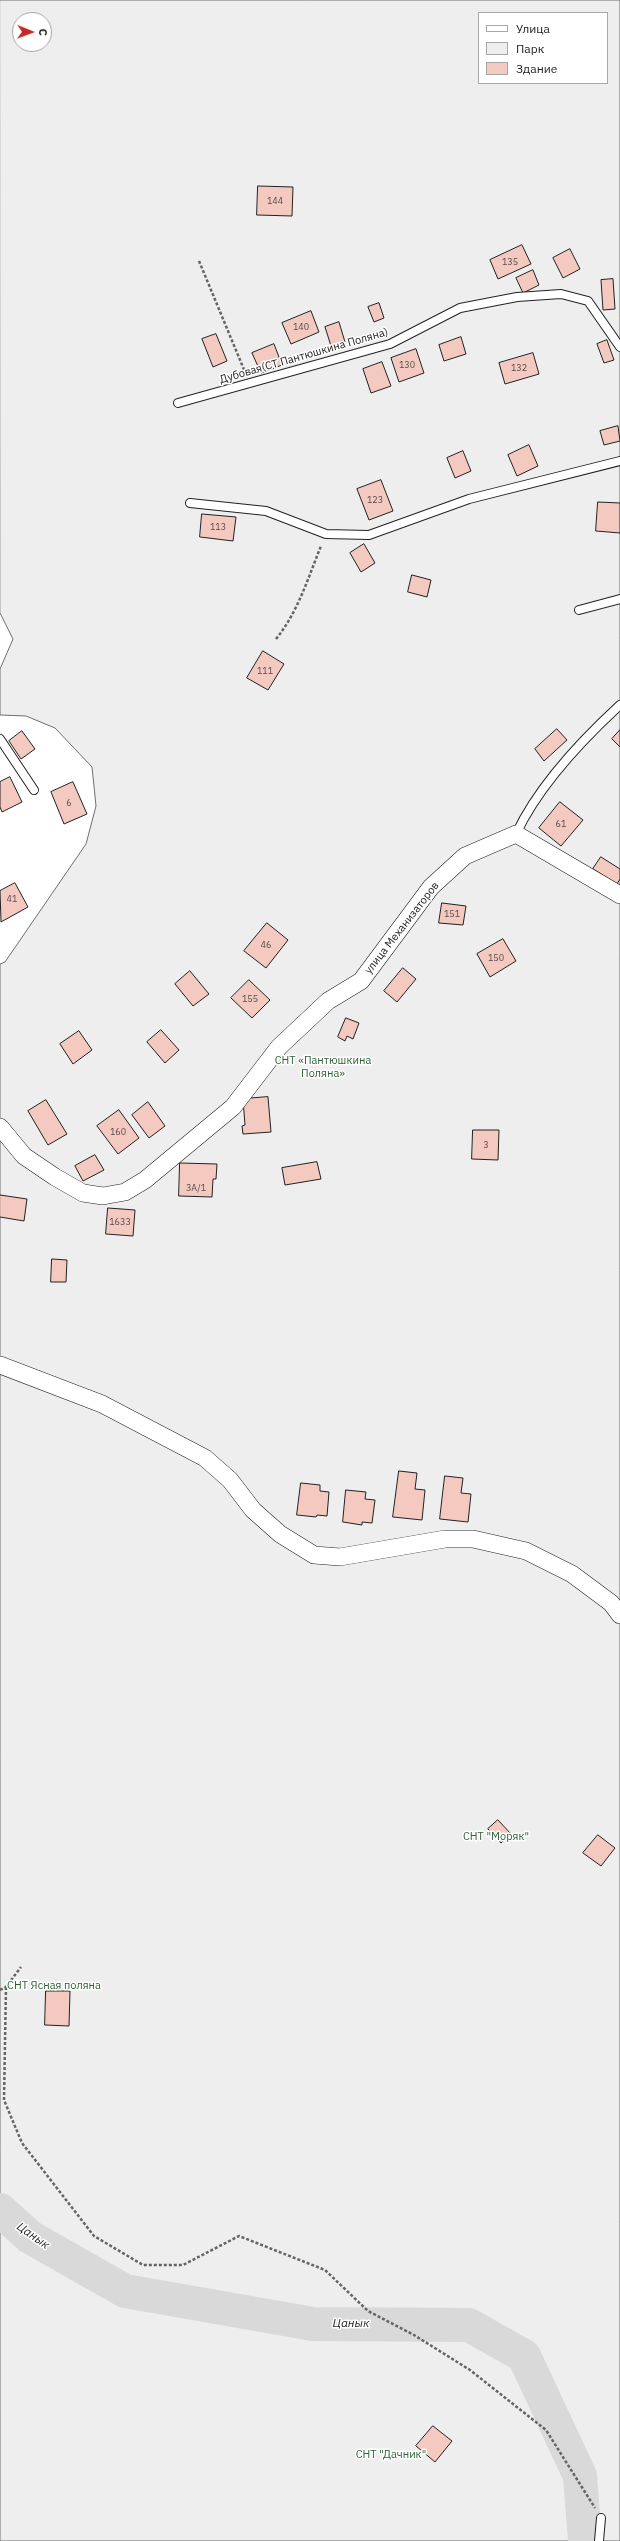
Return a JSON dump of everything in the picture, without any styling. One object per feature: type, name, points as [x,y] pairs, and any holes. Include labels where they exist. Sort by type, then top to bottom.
[{"type":"street","points":[[516,834],[620,894]]},
{"type":"street","name":"улица Механизаторов","points":[[0,1127],[24,1156],[55,1177],[83,1193],[103,1196],[125,1192],[138,1184],[233,1107],[279,1047],[328,1001],[361,981],[431,887],[448,871],[465,856],[516,834]]},
{"type":"street","points":[[0,1365],[102,1404],[205,1458],[230,1480],[253,1510],[280,1534],[314,1555],[340,1557],[445,1539],[473,1539],[526,1551],[572,1574],[611,1603],[620,1615]]},
{"type":"lane","name":"Дубовая(СТ Пантюшкина Поляна)","points":[[178,403],[390,344],[460,308],[517,297],[561,294],[588,301],[620,347]]},
{"type":"lane","points":[[190,503],[266,511],[326,534],[369,535],[469,500],[620,461]]},
{"type":"lane","points":[[579,610],[620,598]]},
{"type":"lane","points":[[516,834],[523,820],[564,763],[589,733],[620,705]]},
{"type":"lane","points":[[0,740],[34,790]]},
{"type":"lane","points":[[599,2541],[601,2518]]},
{"type":"path","points":[[199,261],[250,384]]},
{"type":"path","points":[[276,639],[288,625],[326,534]]},
{"type":"path","points":[[0,1990],[6,1987],[21,1967]]},
{"type":"path","points":[[6,1987],[4,2100],[22,2143],[94,2236],[143,2265],[183,2265],[239,2236],[325,2270],[368,2311],[414,2335],[470,2370],[546,2430],[601,2518]]},
{"type":"green space","points":[[0,0],[620,0],[620,2541],[0,2541],[0,964],[5,962],[86,844],[96,806],[92,767],[55,728],[26,716],[0,715],[0,669],[13,639],[0,613]]},
{"type":"building","points":[[258,186],[293,187],[292,216],[257,215]]},
{"type":"building","points":[[522,245],[531,264],[498,279],[490,260]]},
{"type":"building","points":[[570,249],[580,269],[563,278],[553,258]]},
{"type":"building","points":[[533,270],[539,285],[523,293],[516,278]]},
{"type":"building","points":[[613,279],[615,309],[603,310],[601,280]]},
{"type":"building","points":[[379,303],[384,318],[374,322],[368,307]]},
{"type":"building","points":[[311,311],[319,332],[291,344],[282,323]]},
{"type":"building","points":[[339,322],[345,342],[331,346],[325,327]]},
{"type":"building","points":[[216,334],[227,361],[213,367],[202,339]]},
{"type":"building","points":[[461,337],[466,354],[444,361],[439,345]]},
{"type":"building","points":[[607,340],[614,360],[604,363],[597,344]]},
{"type":"building","points":[[274,344],[282,365],[261,373],[252,353]]},
{"type":"building","points":[[416,349],[424,373],[399,382],[391,358]]},
{"type":"building","points":[[533,353],[539,374],[505,384],[499,363]]},
{"type":"building","points":[[382,362],[391,386],[371,393],[363,369]]},
{"type":"building","points":[[618,426],[620,441],[604,445],[600,431]]},
{"type":"building","points":[[529,445],[538,466],[517,476],[508,455]]},
{"type":"building","points":[[463,451],[471,471],[455,478],[447,458]]},
{"type":"building","points":[[381,480],[393,511],[369,520],[357,489]]},
{"type":"building","points":[[598,502],[620,503],[620,533],[596,531]]},
{"type":"building","points":[[202,514],[236,517],[233,541],[200,537]]},
{"type":"building","points":[[364,544],[375,563],[361,572],[350,553]]},
{"type":"building","points":[[412,575],[431,580],[427,597],[408,592]]},
{"type":"building","points":[[263,651],[284,664],[268,690],[247,678]]},
{"type":"building","points":[[557,729],[567,740],[544,761],[535,749]]},
{"type":"building","points":[[620,730],[620,747],[612,739]]},
{"type":"building","points":[[22,731],[35,749],[21,759],[9,741]]},
{"type":"building","points":[[10,777],[22,802],[2,812],[0,807],[0,782]]},
{"type":"building","points":[[73,782],[87,814],[64,824],[51,792]]},
{"type":"building","points":[[560,802],[583,820],[561,846],[539,828]]},
{"type":"building","points":[[601,857],[620,869],[620,879],[617,884],[593,869]]},
{"type":"building","points":[[15,883],[28,907],[1,922],[0,891]]},
{"type":"building","points":[[442,903],[466,906],[463,925],[439,923]]},
{"type":"building","points":[[267,923],[288,940],[266,968],[244,951]]},
{"type":"building","points":[[503,939],[516,961],[490,977],[477,954]]},
{"type":"building","points":[[403,968],[416,979],[397,1002],[384,991]]},
{"type":"building","points":[[190,971],[209,994],[193,1006],[175,984]]},
{"type":"building","points":[[249,980],[270,1000],[252,1018],[231,998]]},
{"type":"building","points":[[346,1018],[359,1023],[353,1039],[347,1036],[345,1041],[338,1037]]},
{"type":"building","points":[[161,1030],[179,1050],[165,1063],[147,1042]]},
{"type":"building","points":[[79,1031],[92,1050],[73,1064],[60,1044]]},
{"type":"building","points":[[268,1097],[271,1132],[243,1134],[242,1126],[245,1125],[243,1099]]},
{"type":"building","points":[[46,1100],[67,1134],[48,1145],[28,1111]]},
{"type":"building","points":[[148,1102],[165,1126],[149,1138],[132,1115]]},
{"type":"building","points":[[119,1110],[139,1138],[118,1154],[97,1126]]},
{"type":"building","points":[[473,1130],[499,1130],[498,1160],[472,1159]]},
{"type":"building","points":[[95,1155],[104,1170],[83,1181],[75,1166]]},
{"type":"building","points":[[317,1162],[321,1179],[285,1185],[282,1168]]},
{"type":"building","points":[[180,1163],[217,1164],[216,1179],[213,1179],[212,1197],[179,1196]]},
{"type":"building","points":[[0,1195],[27,1199],[24,1221],[0,1217]]},
{"type":"building","points":[[108,1208],[135,1210],[133,1236],[106,1234]]},
{"type":"building","points":[[52,1259],[67,1260],[66,1282],[51,1282]]},
{"type":"building","points":[[399,1471],[417,1473],[415,1489],[425,1490],[422,1520],[393,1517]]},
{"type":"building","points":[[445,1476],[463,1478],[461,1493],[471,1494],[468,1522],[440,1519]]},
{"type":"building","points":[[301,1483],[320,1485],[320,1491],[329,1492],[327,1516],[317,1515],[316,1517],[297,1515]]},
{"type":"building","points":[[346,1490],[366,1492],[365,1499],[375,1500],[372,1523],[362,1522],[362,1525],[343,1522]]},
{"type":"building","points":[[498,1820],[511,1834],[501,1843],[488,1829]]},
{"type":"building","points":[[598,1835],[615,1848],[601,1866],[583,1853]]},
{"type":"building","points":[[46,1991],[70,1991],[69,2026],[45,2025]]},
{"type":"building","points":[[433,2426],[452,2441],[435,2462],[416,2446]]},
{"type":"waterway","name":"Цанык","points":[[0,2210],[30,2237],[125,2291],[313,2324],[469,2325],[524,2356],[580,2476],[585,2541]]},
{"type":"park label","name":"СНТ «Пантюшкина Поляна»","points":[[323,1067]]},
{"type":"park label","name":"СНТ \"Моряк\"","points":[[496,1837]]},
{"type":"park label","name":"СНТ Ясная поляна","points":[[54,1986]]},
{"type":"park label","name":"СНТ \"Дачник\"","points":[[391,2455]]}]
